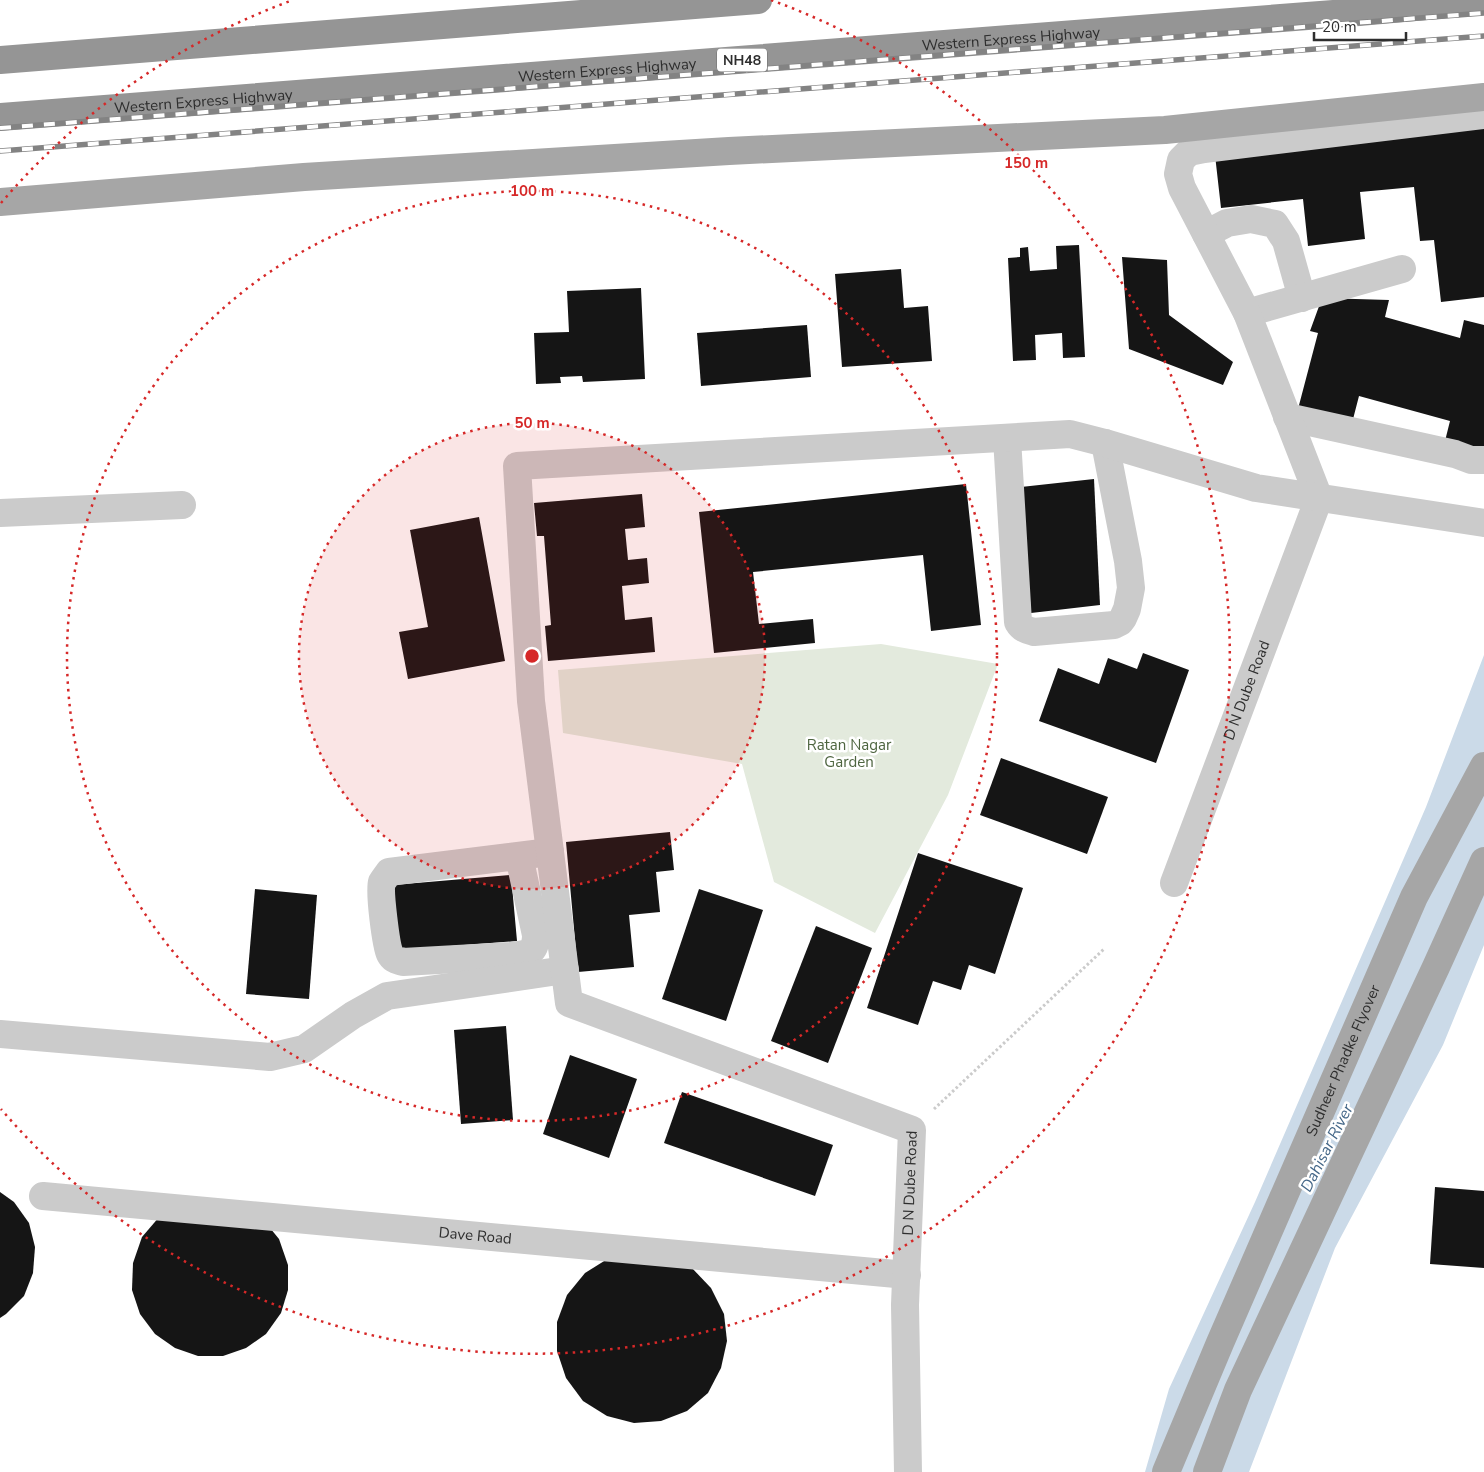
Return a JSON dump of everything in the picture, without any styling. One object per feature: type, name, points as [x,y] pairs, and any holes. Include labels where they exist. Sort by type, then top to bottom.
[{"type":"highway","points":[[0,60],[758,0]]},
{"type":"highway","name":"Western Express Highway","points":[[0,117],[1330,15],[1484,1]]},
{"type":"main road","points":[[0,202],[324,175],[729,151],[1165,130],[1484,97]]},
{"type":"main road","name":"Sudheer Phadke Flyover","points":[[1166,1472],[1414,896],[1484,766]]},
{"type":"main road","points":[[1207,1472],[1238,1390],[1428,985],[1484,861]]},
{"type":"street","points":[[1319,498],[1247,314],[1182,188],[1178,174],[1181,160],[1190,152],[1204,149],[1484,115]]},
{"type":"street","points":[[1206,234],[1227,222],[1252,220],[1275,224],[1286,241],[1302,298]]},
{"type":"street","points":[[1247,314],[1402,269]]},
{"type":"street","points":[[1287,417],[1455,454],[1471,460],[1484,460]]},
{"type":"street","points":[[912,1130],[569,1003],[531,701],[517,466],[1070,434],[1105,442],[1256,488],[1484,523]]},
{"type":"street","points":[[1007,438],[1018,622],[1021,627],[1034,632],[1114,625],[1120,622],[1127,609],[1131,588],[1128,561],[1105,442]]},
{"type":"street","name":"D N Dube Road","points":[[1174,883],[1319,498]]},
{"type":"street","points":[[0,513],[182,505]]},
{"type":"street","points":[[519,856],[536,935],[534,948],[529,953],[511,956],[403,962],[391,956],[381,898],[382,883],[389,872],[550,852]]},
{"type":"street","points":[[0,1034],[270,1057],[304,1049],[353,1015],[387,996],[565,970]]},
{"type":"street","name":"D N Dube Road","points":[[908,1472],[905,1305],[912,1130]]},
{"type":"street","name":"Dave Road","points":[[44,1196],[907,1275]]},
{"type":"path","name":"D N Dube Road","points":[[912,1130],[1104,948]]},
{"type":"green space","name":"Ratan Nagar Garden","points":[[881,644],[998,664],[948,795],[875,933],[774,882],[742,764],[563,733],[558,670]]},
{"type":"water","name":"Dahisar River","points":[[1484,655],[1484,945],[1443,1045],[1335,1248],[1249,1472],[1145,1472],[1169,1389],[1255,1202],[1426,807]]},
{"type":"building","points":[[1484,125],[1484,297],[1441,302],[1434,240],[1420,241],[1414,187],[1360,192],[1365,239],[1308,246],[1303,199],[1221,208],[1215,155]]},
{"type":"building","points":[[1079,245],[1085,357],[1063,358],[1062,333],[1035,335],[1036,360],[1013,361],[1008,258],[1020,257],[1020,248],[1028,247],[1030,271],[1057,269],[1056,246]]},
{"type":"building","points":[[1122,257],[1167,260],[1169,315],[1233,362],[1223,385],[1129,349]]},
{"type":"building","points":[[901,269],[904,308],[928,306],[932,361],[842,367],[835,274]]},
{"type":"building","points":[[641,288],[645,379],[583,382],[582,376],[560,377],[561,383],[536,384],[534,333],[569,332],[567,291]]},
{"type":"building","points":[[1322,298],[1389,300],[1385,317],[1460,338],[1464,320],[1484,325],[1484,448],[1444,445],[1450,421],[1359,396],[1352,423],[1298,409],[1318,333],[1310,331]]},
{"type":"building","points":[[807,325],[811,377],[701,386],[697,333]]},
{"type":"building","points":[[1094,479],[1100,605],[1031,613],[1021,487]]},
{"type":"building","points":[[966,484],[981,625],[931,631],[923,555],[753,572],[759,624],[813,619],[815,643],[714,653],[699,512]]},
{"type":"building","points":[[642,494],[645,527],[625,529],[628,560],[647,558],[649,583],[622,586],[625,620],[652,617],[655,652],[548,661],[545,626],[551,625],[544,536],[537,536],[534,503]]},
{"type":"building","points":[[479,517],[505,661],[408,679],[399,632],[428,627],[410,530]]},
{"type":"building","points":[[1143,653],[1189,670],[1156,763],[1039,721],[1058,668],[1099,684],[1108,658],[1137,669]]},
{"type":"building","points":[[1001,758],[1108,797],[1087,854],[980,815]]},
{"type":"building","points":[[670,832],[674,870],[656,872],[660,912],[629,915],[634,967],[578,972],[566,842]]},
{"type":"building","points":[[918,853],[1023,888],[995,974],[969,965],[961,990],[933,981],[918,1025],[867,1008]]},
{"type":"building","points":[[511,875],[517,941],[398,950],[393,885]]},
{"type":"building","points":[[255,889],[317,895],[309,999],[246,994]]},
{"type":"building","points":[[699,889],[763,910],[726,1021],[662,999]]},
{"type":"building","points":[[816,926],[872,948],[828,1063],[771,1041]]},
{"type":"building","points":[[506,1026],[513,1120],[461,1124],[454,1030]]},
{"type":"building","points":[[570,1055],[637,1079],[609,1158],[543,1134]]},
{"type":"building","points":[[682,1092],[833,1145],[815,1196],[664,1143]]},
{"type":"building","points":[[1435,1187],[1484,1191],[1484,1268],[1430,1264]]},
{"type":"building","points":[[0,1192],[14,1202],[29,1223],[35,1247],[33,1273],[24,1296],[0,1318]]},
{"type":"building","points":[[160,1216],[262,1218],[279,1239],[288,1265],[288,1290],[281,1313],[266,1334],[246,1348],[223,1356],[198,1356],[175,1348],[155,1334],[140,1314],[132,1290],[133,1263],[142,1237]]},
{"type":"building","points":[[609,1258],[691,1267],[711,1288],[724,1314],[727,1341],[721,1368],[708,1393],[687,1411],[661,1421],[634,1423],[607,1416],[583,1401],[566,1378],[557,1351],[557,1322],[567,1295],[585,1273]]},
{"type":"railway","points":[[0,128],[1484,13]]},
{"type":"railway","points":[[0,151],[1484,36]]}]
